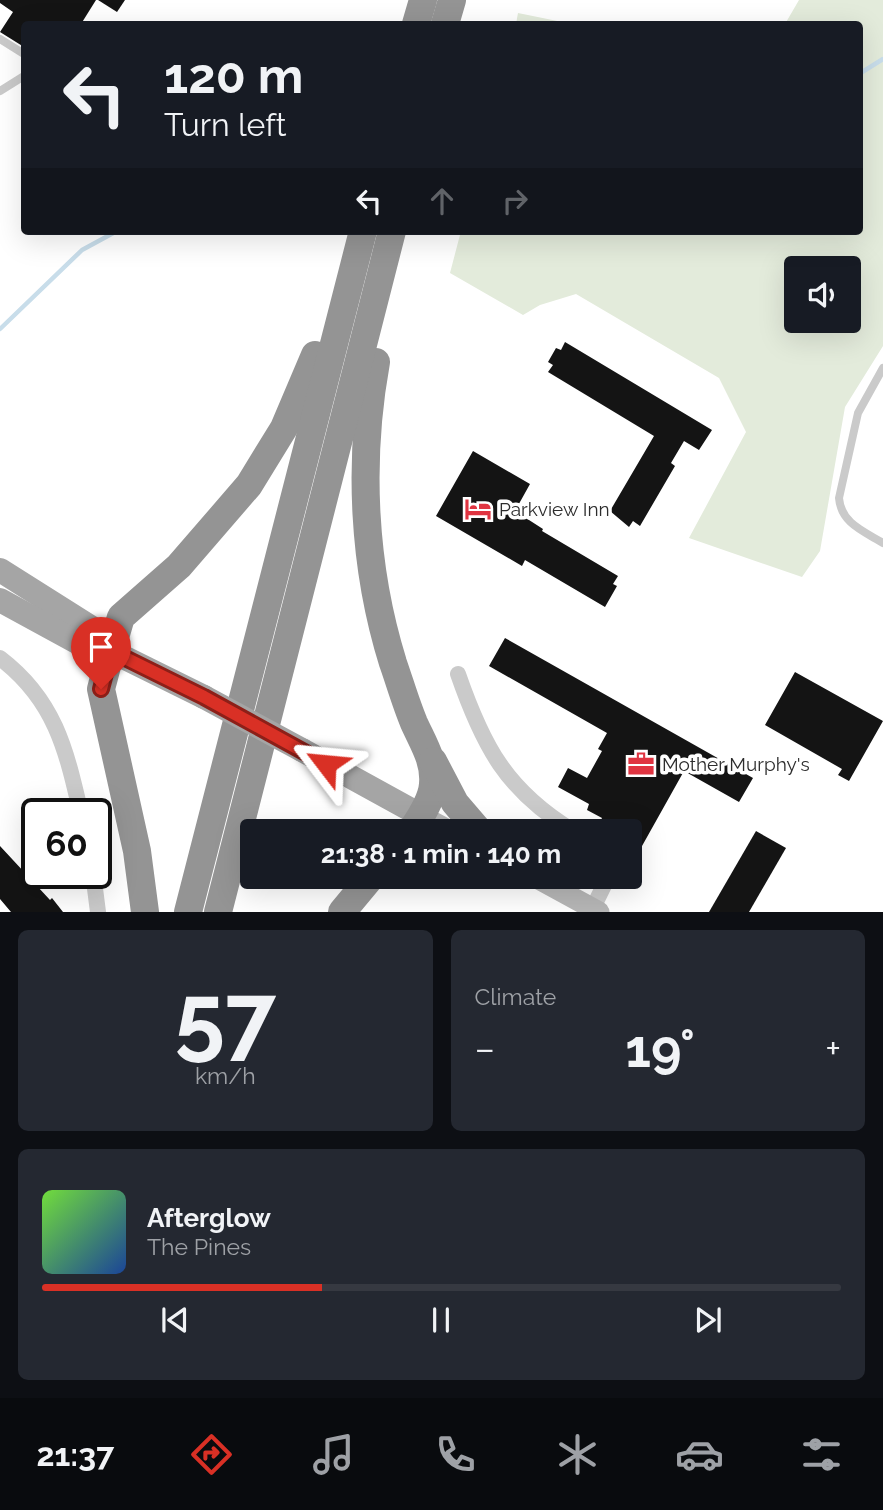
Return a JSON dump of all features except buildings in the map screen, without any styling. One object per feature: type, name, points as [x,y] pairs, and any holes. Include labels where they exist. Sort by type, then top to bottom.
[{"type":"highway","points":[[417,21],[423,0]]},
{"type":"highway","points":[[446,21],[452,0]]},
{"type":"highway","points":[[218,912],[357,312],[363,235]]},
{"type":"highway","points":[[188,912],[357,312],[390,235]]},
{"type":"highway","points":[[145,912],[137,851],[101,689],[121,617],[179,566],[216,526],[255,476],[297,402],[319,341],[357,312]]},
{"type":"highway","points":[[357,312],[377,353],[366,416],[368,534],[392,660],[414,722],[430,757],[455,803],[469,819]]},
{"type":"highway","points":[[418,819],[433,785],[430,757]]},
{"type":"main road","points":[[0,570],[95,631],[111,651]]},
{"type":"main road","points":[[0,600],[86,647],[111,651],[204,697],[302,750],[408,819]]},
{"type":"main road","points":[[557,889],[595,910]]},
{"type":"street","points":[[0,658],[24,677],[47,706],[64,749],[77,798]]},
{"type":"street","points":[[458,674],[474,718],[502,771],[524,796],[556,819]]},
{"type":"street","points":[[95,889],[98,912]]},
{"type":"street","points":[[595,910],[603,889]]},
{"type":"lane","points":[[0,39],[21,52]]},
{"type":"lane","points":[[0,90],[21,78]]},
{"type":"lane","points":[[883,368],[858,413],[849,443],[839,498],[840,512],[851,524],[883,543]]},
{"type":"green space","points":[[799,0],[883,0],[883,346],[845,407],[820,551],[802,577],[689,538],[746,432],[719,378],[576,294],[540,305],[523,315],[450,273],[460,235],[863,235],[863,21],[787,21]]},
{"type":"green space","points":[[518,13],[557,21],[517,21]]},
{"type":"waterway","points":[[863,72],[883,59]]},
{"type":"waterway","points":[[0,329],[82,250],[110,235]]},
{"type":"place","name":"Parkview Inn","points":[[478,509]]},
{"type":"place","name":"Mother Murphy's","points":[[641,764]]},
{"type":"route","points":[[101,689],[111,651],[204,697],[326,764]]}]
